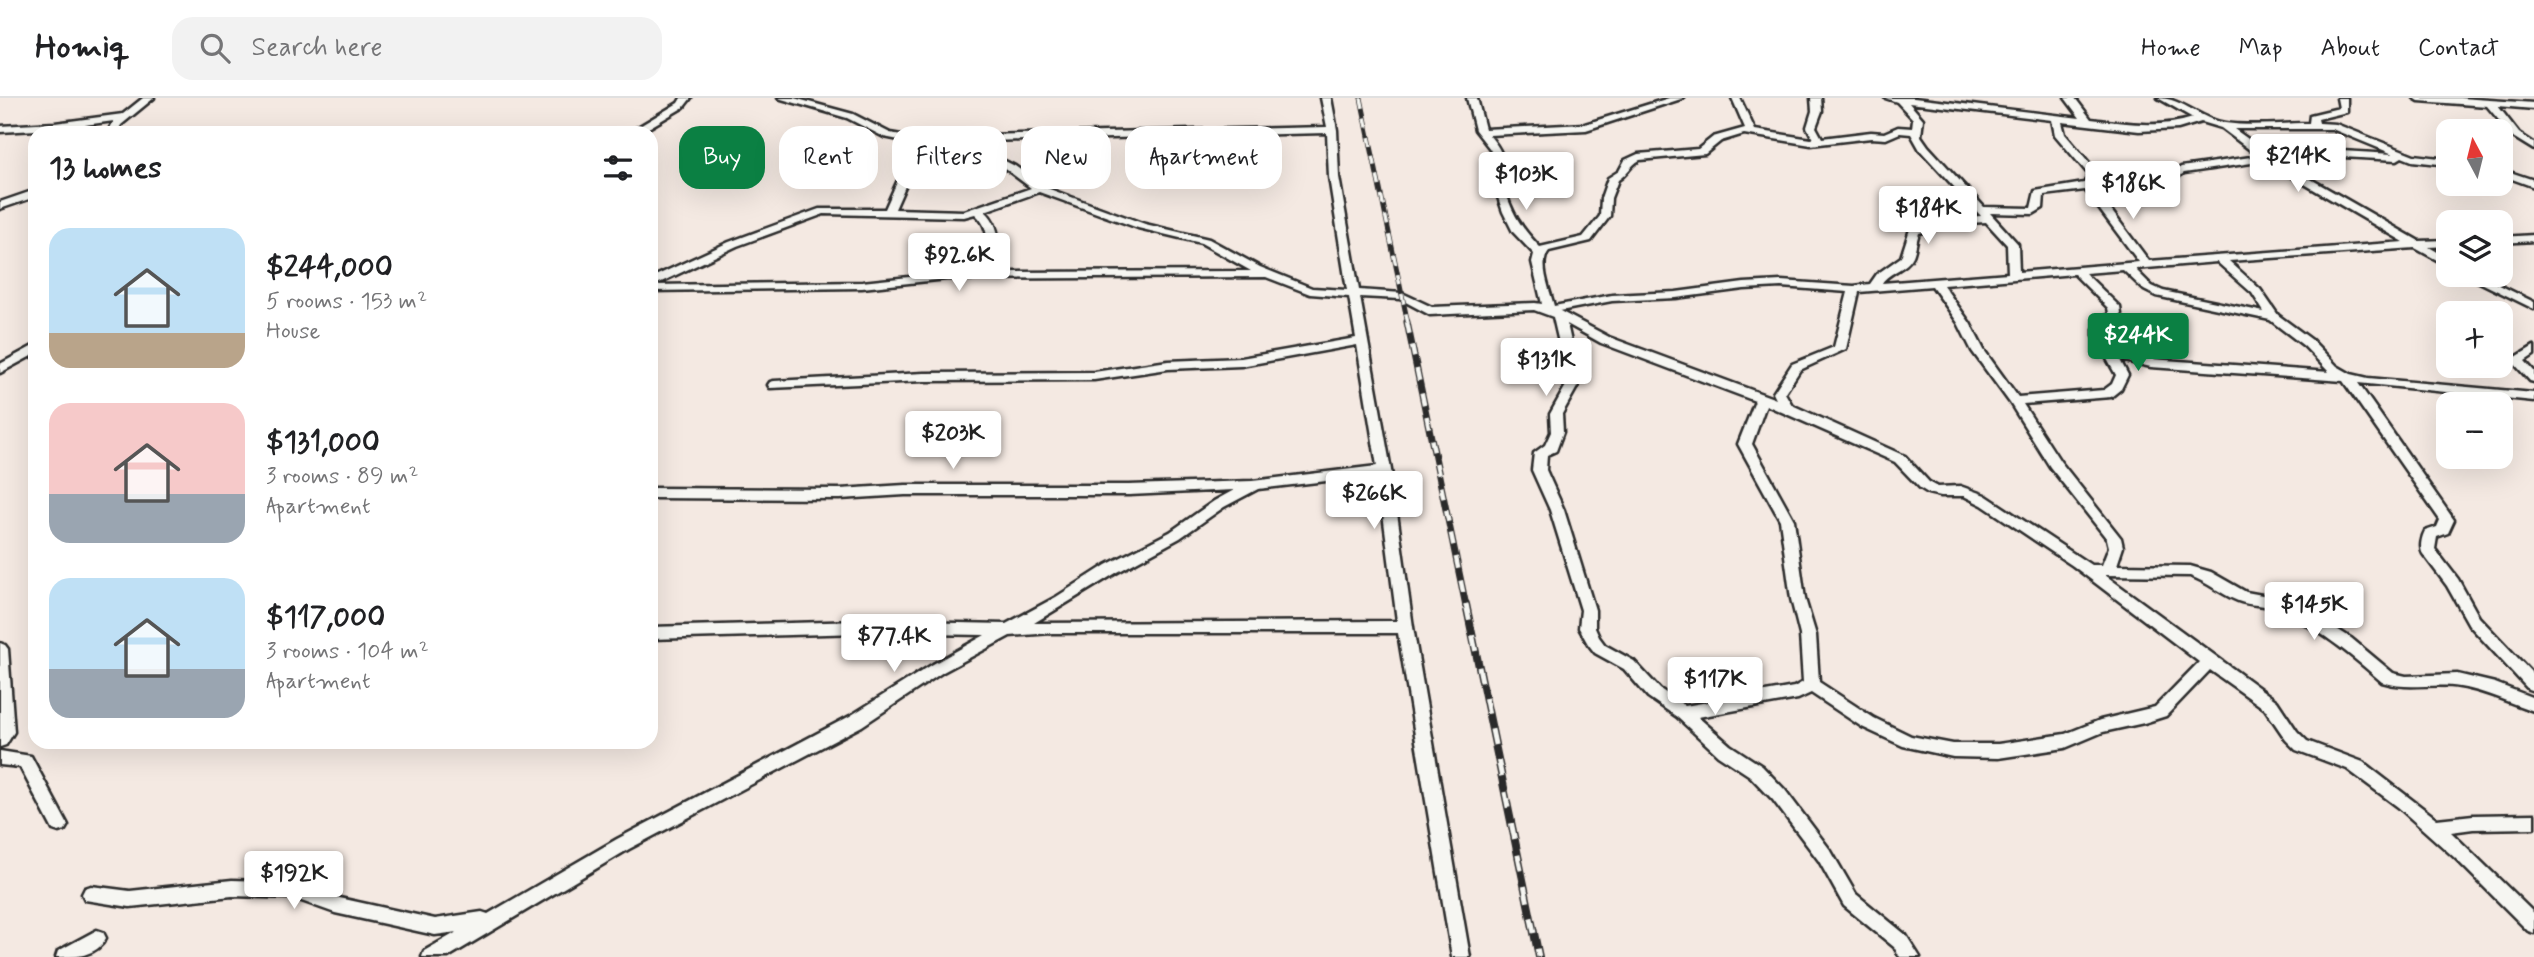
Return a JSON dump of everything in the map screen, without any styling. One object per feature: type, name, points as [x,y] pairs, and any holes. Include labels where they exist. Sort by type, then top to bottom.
[{"type":"street","points":[[116,126],[149,98]]},
{"type":"street","points":[[645,126],[681,105],[686,98]]},
{"type":"street","points":[[783,98],[850,116],[874,131],[892,136]]},
{"type":"street","points":[[1326,98],[1332,130],[1334,177],[1356,294],[1405,627],[1461,957]]},
{"type":"street","points":[[1472,98],[1481,132],[1495,148],[1499,160],[1498,183],[1508,212],[1517,230],[1540,253]]},
{"type":"street","points":[[1481,132],[1586,127],[1679,98]]},
{"type":"street","points":[[1726,98],[1742,98]]},
{"type":"street","points":[[1816,98],[1817,111],[1811,128],[1819,140]]},
{"type":"street","points":[[1890,98],[1903,103],[1953,103],[2140,128],[2178,126],[2201,119]]},
{"type":"street","points":[[2070,98],[2088,122]]},
{"type":"street","points":[[2163,98],[2201,119],[2224,126],[2314,125],[2345,129],[2412,158]]},
{"type":"street","points":[[2314,125],[2313,117],[2344,110],[2342,98]]},
{"type":"street","points":[[2419,98],[2534,106]]},
{"type":"street","points":[[1737,99],[1752,133]]},
{"type":"street","points":[[1903,103],[1918,119],[1919,128],[1916,131],[1919,141],[1941,169],[2014,246],[2011,253],[2014,274]]},
{"type":"street","points":[[2491,104],[2516,135],[2534,147]]},
{"type":"street","points":[[55,126],[126,116]]},
{"type":"street","points":[[2056,118],[2060,135],[2146,264]]},
{"type":"street","points":[[2224,126],[2271,161],[2436,256]]},
{"type":"street","points":[[0,129],[28,127]]},
{"type":"street","points":[[1007,137],[1332,130]]},
{"type":"street","points":[[1540,253],[1587,239],[1605,216],[1609,184],[1623,173],[1629,162],[1652,153],[1701,152],[1724,135],[1752,133],[1806,142],[1886,136],[1898,130],[1916,131]]},
{"type":"street","points":[[1980,210],[2033,211],[2038,208],[2039,193],[2092,181],[2168,177],[2181,170],[2271,161],[2297,165],[2341,154],[2436,161]]},
{"type":"street","points":[[2529,182],[2534,193]]},
{"type":"street","points":[[888,214],[899,189]]},
{"type":"street","points":[[658,282],[733,244],[824,211],[888,214],[985,211],[1017,193],[1040,189],[1142,226],[1205,241],[1267,274],[1310,291],[1402,296],[1430,310],[1535,306],[1554,313],[1576,328],[1631,351],[1787,408],[1900,459],[1911,466],[1917,478],[1930,489],[1941,493],[1967,493],[2011,517],[2089,570],[2209,663],[2283,715],[2286,727],[2295,739],[2310,751],[2348,762],[2384,786],[2432,827],[2534,925]]},
{"type":"street","points":[[0,206],[28,196]]},
{"type":"street","points":[[985,211],[994,238],[989,277]]},
{"type":"street","points":[[1875,286],[1888,269],[1906,259],[1912,249],[1914,231],[1951,221],[1988,219]]},
{"type":"street","points":[[2513,239],[2534,238]]},
{"type":"street","points":[[1554,313],[1612,298],[1676,295],[1744,286],[1781,284],[1854,289],[2014,274],[2436,243]]},
{"type":"street","points":[[1540,253],[1538,262],[1574,382],[1556,414],[1557,432],[1551,448],[1541,453],[1539,470],[1557,510],[1588,610],[1587,628],[1600,649],[1629,665],[1654,693],[1683,713],[1724,750],[1756,771],[1779,794],[1825,856],[1850,900],[1891,933],[1911,957]]},
{"type":"street","points":[[2220,259],[2256,291],[2274,317],[2308,343],[2333,369],[2347,377],[2447,520],[2443,530],[2430,534],[2428,550],[2453,583],[2473,621],[2534,685]]},
{"type":"street","points":[[2126,266],[2148,288],[2160,294],[2274,317]]},
{"type":"street","points":[[2015,401],[2107,394],[2118,386],[2122,375],[2100,336],[2100,329],[2115,314],[2114,307],[2076,270]]},
{"type":"street","points":[[658,285],[862,285],[947,276],[1267,274]]},
{"type":"street","points":[[1936,282],[1964,323],[1978,351],[2015,401],[2055,464],[2114,538],[2116,547],[2108,569]]},
{"type":"street","points":[[2495,287],[2534,306]]},
{"type":"street","points":[[1787,408],[1779,393],[1796,367],[1840,349],[1854,289]]},
{"type":"street","points":[[774,385],[990,376],[1094,376],[1168,365],[1241,362],[1361,341]]},
{"type":"street","points":[[2534,350],[2517,360],[2534,378]]},
{"type":"street","points":[[0,369],[28,353]]},
{"type":"street","points":[[2111,355],[2151,363],[2347,377],[2368,382],[2534,397]]},
{"type":"street","points":[[1762,399],[1745,444],[1787,520],[1798,599],[1808,635],[1811,685]]},
{"type":"street","points":[[658,493],[800,494],[931,489],[1129,490],[1255,485],[1384,470]]},
{"type":"street","points":[[432,957],[492,919],[658,825],[856,721],[938,668],[1009,630],[1255,485]]},
{"type":"street","points":[[2089,570],[2176,569],[2198,573],[2243,597],[2273,602],[2302,614],[2346,642],[2388,678],[2406,682],[2457,680],[2496,689],[2534,705]]},
{"type":"street","points":[[658,633],[862,627],[1009,630],[1052,627],[1405,627]]},
{"type":"street","points":[[0,649],[6,722],[6,732],[0,740]]},
{"type":"street","points":[[1811,685],[1888,734],[1931,749],[1968,751],[2068,741],[2098,726],[2152,714],[2167,708],[2189,677],[2209,663]]},
{"type":"street","points":[[1683,713],[1798,693],[1811,685]]},
{"type":"street","points":[[0,758],[25,761],[59,825]]},
{"type":"street","points":[[2432,827],[2473,822],[2534,821]]},
{"type":"street","points":[[91,894],[130,899],[232,888],[293,890],[335,905],[435,927],[492,919]]},
{"type":"street","points":[[65,957],[97,938]]},
{"type":"railway","points":[[1361,98],[1408,324]]},
{"type":"railway","points":[[1407,322],[1466,606]]},
{"type":"railway","points":[[1466,604],[1539,957]]}]
